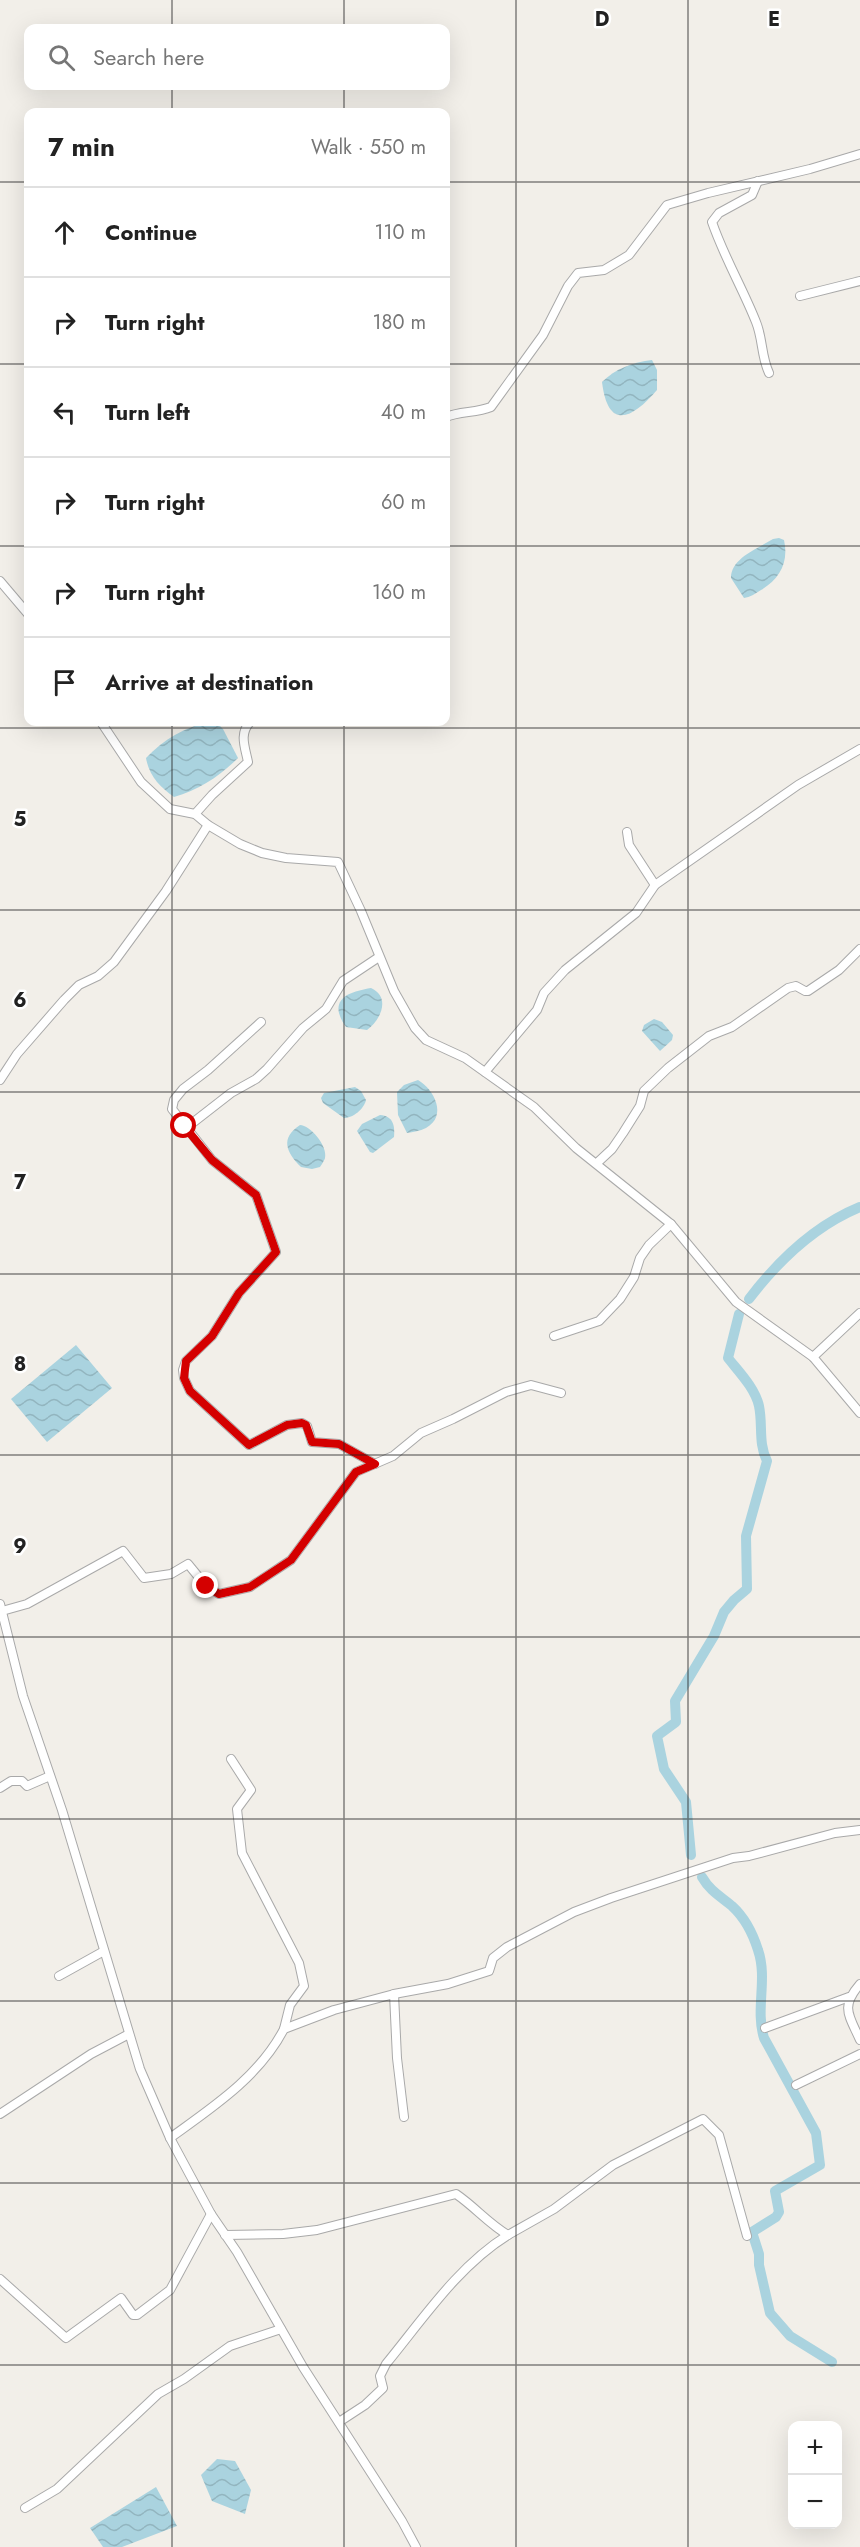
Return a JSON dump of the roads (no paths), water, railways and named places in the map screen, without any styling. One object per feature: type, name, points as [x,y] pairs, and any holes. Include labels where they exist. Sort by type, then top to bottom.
[{"type":"street","points":[[450,415],[477,412],[491,407],[543,335],[568,286],[578,273],[604,270],[629,255],[667,205],[810,170],[860,154]]},
{"type":"street","points":[[758,182],[752,195],[719,213],[712,222],[757,324],[762,343],[762,357],[769,373]]},
{"type":"street","points":[[800,296],[860,281]]},
{"type":"street","points":[[0,581],[24,609]]},
{"type":"street","points":[[104,726],[141,782],[170,809],[195,814],[208,825],[240,844],[262,853],[286,858],[338,862],[379,957],[415,1028],[426,1040],[465,1058],[534,1107],[576,1148],[671,1224],[736,1302],[813,1357],[859,1410]]},
{"type":"street","points":[[195,814],[248,762],[243,738],[247,726]]},
{"type":"street","points":[[485,1072],[537,1010],[544,993],[565,970],[636,913],[655,885],[805,780],[860,749]]},
{"type":"street","points":[[0,1080],[17,1054],[64,1000],[79,985],[98,976],[114,962],[166,891],[208,825]]},
{"type":"street","points":[[627,832],[633,852],[655,885]]},
{"type":"street","points":[[597,1163],[624,1133],[640,1106],[644,1091],[668,1068],[709,1036],[732,1027],[788,988],[796,986],[805,992],[808,991],[839,970],[860,949]]},
{"type":"street","points":[[186,1128],[231,1093],[262,1074],[303,1028],[326,1009],[343,981],[379,957]]},
{"type":"street","points":[[261,1022],[235,1048],[183,1089],[174,1100],[172,1109],[212,1160],[256,1195],[276,1252],[239,1293],[212,1336],[186,1361],[183,1370],[190,1391],[249,1445],[287,1425],[302,1423],[306,1425],[312,1442],[339,1444],[375,1464]]},
{"type":"street","points":[[554,1336],[599,1321],[620,1299],[634,1277],[640,1258],[649,1245],[671,1224]]},
{"type":"street","points":[[813,1357],[860,1313]]},
{"type":"street","points":[[416,2547],[211,2214],[170,2138],[140,2069],[50,1776],[23,1696],[1,1608],[27,1604],[123,1551],[144,1578],[171,1574],[188,1564],[206,1586],[219,1594],[250,1587],[291,1560],[356,1472],[393,1456],[421,1433],[506,1392],[531,1385],[561,1393]]},
{"type":"street","points":[[170,2138],[225,2098],[258,2067],[272,2051],[284,2029],[290,2005],[304,1986],[299,1963],[242,1853],[237,1809],[251,1790],[231,1758]]},
{"type":"street","points":[[0,1788],[11,1781],[22,1781],[27,1786],[50,1776]]},
{"type":"street","points":[[284,2029],[334,2010],[394,1994],[448,1984],[489,1971],[492,1958],[507,1947],[574,1912],[644,1885],[733,1858],[749,1856],[835,1833],[860,1830]]},
{"type":"street","points":[[59,1976],[105,1952]]},
{"type":"street","points":[[765,2028],[849,1997],[860,1984]]},
{"type":"street","points":[[394,1994],[396,2058],[404,2117]]},
{"type":"street","points":[[849,1997],[847,2009],[860,2040]]},
{"type":"street","points":[[0,2114],[91,2054],[129,2034]]},
{"type":"street","points":[[796,2085],[860,2054]]},
{"type":"street","points":[[339,2422],[364,2405],[383,2388],[380,2376],[386,2364],[450,2285],[487,2248],[554,2209],[613,2165],[703,2119],[718,2135],[747,2236]]},
{"type":"street","points":[[225,2235],[283,2234],[317,2230],[456,2194],[478,2210],[491,2225],[508,2235]]},
{"type":"street","points":[[0,2279],[66,2338],[121,2298],[132,2314],[137,2315],[170,2290],[199,2232],[211,2214]]},
{"type":"street","points":[[25,2508],[57,2489],[158,2394],[184,2379],[230,2346],[281,2329]]},
{"type":"water","points":[[652,360],[657,370],[657,390],[631,413],[616,414],[605,398],[602,382],[625,367]]},
{"type":"water","points":[[779,538],[784,540],[785,548],[782,569],[768,586],[744,598],[731,578],[735,565],[753,550]]},
{"type":"water","points":[[220,726],[238,758],[209,782],[174,797],[156,780],[146,758],[160,745],[192,727]]},
{"type":"water","points":[[371,988],[381,997],[380,1015],[367,1030],[346,1027],[339,1010],[342,999],[354,992]]},
{"type":"water","points":[[654,1019],[662,1022],[673,1035],[672,1040],[660,1051],[642,1031],[644,1025]]},
{"type":"water","points":[[418,1080],[433,1096],[437,1110],[436,1117],[433,1123],[426,1128],[407,1133],[398,1115],[397,1092],[404,1085]]},
{"type":"water","points":[[355,1087],[361,1091],[366,1100],[361,1110],[354,1115],[344,1118],[323,1103],[321,1098],[324,1093]]},
{"type":"water","points":[[380,1115],[388,1117],[392,1122],[394,1137],[373,1153],[370,1152],[357,1131],[362,1124]]},
{"type":"water","points":[[300,1125],[309,1128],[324,1148],[325,1158],[320,1167],[312,1169],[301,1167],[289,1151],[287,1145],[290,1135]]},
{"type":"water","points":[[76,1345],[112,1388],[47,1442],[11,1399]]},
{"type":"water","points":[[217,2459],[235,2461],[251,2490],[245,2514],[212,2501],[201,2475]]},
{"type":"water","points":[[156,2487],[177,2526],[122,2547],[103,2547],[90,2528]]},
{"type":"waterway","points":[[749,1299],[772,1271],[813,1234],[860,1207]]},
{"type":"waterway","points":[[691,1855],[686,1802],[664,1769],[657,1736],[676,1722],[675,1701],[714,1636],[724,1612],[747,1589],[746,1536],[767,1461],[764,1454],[757,1399],[746,1380],[728,1358],[739,1314]]},
{"type":"waterway","points":[[702,1877],[712,1890],[736,1910],[754,1938],[761,1961],[761,2016],[764,2038],[816,2133],[820,2165],[775,2191],[779,2212],[776,2217],[752,2232],[759,2254],[759,2265],[770,2313],[790,2336],[832,2362]]}]
